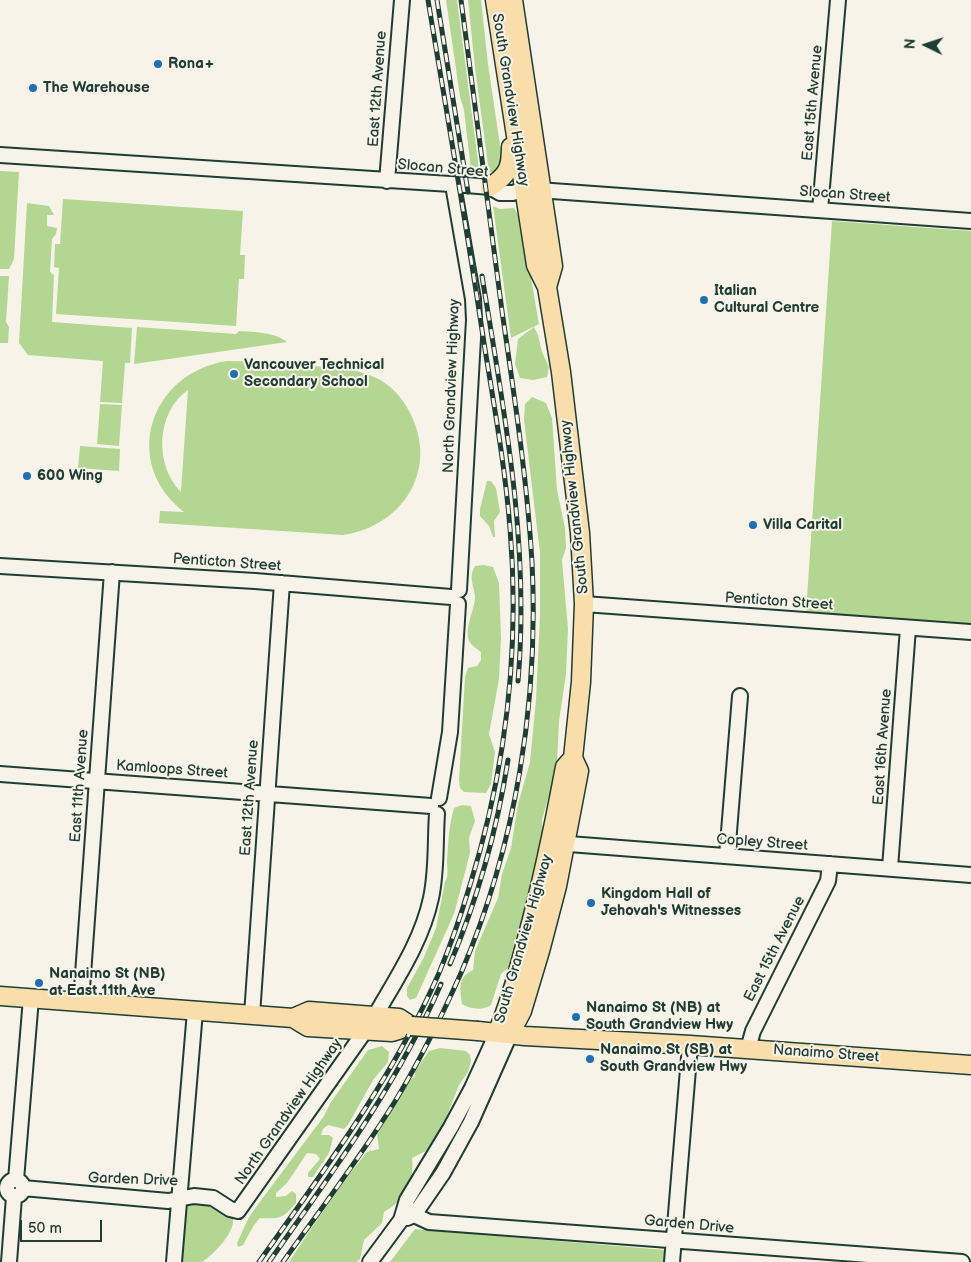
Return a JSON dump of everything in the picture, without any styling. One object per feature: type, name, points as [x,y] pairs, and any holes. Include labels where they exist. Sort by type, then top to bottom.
[{"type":"main road","name":"South Grandview Highway","points":[[495,0],[536,265],[547,287],[561,372],[580,533],[584,604],[581,682],[573,758],[565,767],[559,844],[508,1005],[504,1034]]},
{"type":"main road","name":"South Grandview Highway","points":[[513,0],[553,266],[547,287]]},
{"type":"main road","points":[[490,187],[502,179],[509,167],[511,111]]},
{"type":"main road","name":"Nanaimo Street","points":[[0,996],[293,1018],[309,1011],[370,1023],[504,1034],[971,1065]]},
{"type":"street","name":"East 12th Avenue","points":[[388,181],[402,0]]},
{"type":"street","name":"East 15th Avenue","points":[[820,210],[838,0]]},
{"type":"street","name":"Slocan Street","points":[[0,155],[490,187],[500,192],[509,193],[524,189],[543,190],[971,221]]},
{"type":"street","name":"North Grandview Highway","points":[[238,1211],[370,1023],[410,954],[423,924],[431,898],[436,806],[450,732],[456,597],[474,320],[473,299],[453,185]]},
{"type":"street","name":"Penticton Street","points":[[0,566],[282,583],[456,597]]},
{"type":"street","name":"East 11th Avenue","points":[[81,1002],[112,572]]},
{"type":"street","name":"East 12th Avenue","points":[[252,1015],[282,583]]},
{"type":"street","name":"Penticton Street","points":[[584,604],[971,632]]},
{"type":"street","name":"East 16th Avenue","points":[[890,868],[908,628]]},
{"type":"street","points":[[727,856],[740,696]]},
{"type":"street","name":"Kamloops Street","points":[[0,774],[436,806]]},
{"type":"street","name":"Copley Street","points":[[559,844],[890,868],[971,876]]},
{"type":"street","name":"East 15th Avenue","points":[[748,1049],[752,1031],[828,881],[830,864]]},
{"type":"street","points":[[9,1262],[12,1188],[31,998]]},
{"type":"street","points":[[174,1262],[195,1011]]},
{"type":"street","name":"South Grandview Highway","points":[[370,1262],[408,1218],[407,1200],[504,1034]]},
{"type":"street","points":[[672,1262],[690,1045]]},
{"type":"street","name":"Garden Drive","points":[[12,1188],[168,1201],[194,1196],[213,1198],[230,1209],[238,1211]]},
{"type":"street","name":"Garden Drive","points":[[408,1218],[429,1222],[962,1262]]},
{"type":"green space","points":[[446,0],[457,0],[479,169],[471,170],[464,110],[460,97]]},
{"type":"green space","points":[[468,0],[481,0],[502,159],[500,169],[495,172],[489,172]]},
{"type":"green space","points":[[0,171],[19,172],[14,259],[9,269],[0,269]]},
{"type":"green space","points":[[63,199],[243,211],[240,255],[245,255],[244,279],[239,279],[236,326],[56,314],[59,268],[54,267],[55,244],[60,244]]},
{"type":"green space","points":[[27,203],[49,206],[54,215],[47,215],[47,226],[57,228],[56,234],[52,239],[50,272],[54,275],[52,322],[132,328],[130,363],[125,363],[122,403],[100,402],[103,361],[28,355],[19,343]]},
{"type":"green space","points":[[493,206],[500,209],[514,208],[521,220],[539,324],[511,338]]},
{"type":"green space","points":[[832,221],[971,231],[971,624],[806,613]]},
{"type":"green space","points":[[0,276],[9,276],[6,322],[9,327],[8,343],[0,343]]},
{"type":"green space","points":[[137,327],[236,334],[239,331],[258,332],[277,336],[287,342],[134,364]]},
{"type":"green space","points":[[534,327],[549,367],[547,377],[533,380],[520,378],[515,364],[518,339]]},
{"type":"green space","points":[[227,361],[253,362],[345,369],[365,373],[380,380],[390,387],[403,401],[418,432],[420,453],[418,473],[411,491],[399,507],[383,520],[365,529],[343,535],[159,523],[160,511],[184,512],[165,492],[153,469],[149,446],[153,423],[163,401],[179,383],[200,369]],"holes":[[[188,390],[181,492],[172,481],[166,468],[162,439],[170,411],[177,400]]]},
{"type":"green space","points":[[532,397],[546,403],[552,418],[557,490],[565,528],[566,548],[562,560],[568,629],[566,674],[559,721],[556,784],[549,795],[542,820],[543,842],[524,914],[523,932],[516,937],[517,944],[509,967],[501,974],[491,1005],[476,1009],[462,1004],[461,984],[464,976],[473,970],[475,951],[498,898],[502,874],[511,848],[518,804],[530,762],[536,700],[540,616],[540,553],[524,420],[525,404]]},
{"type":"green space","points":[[100,404],[122,405],[119,446],[97,444]]},
{"type":"green space","points":[[80,446],[120,449],[119,471],[78,468]]},
{"type":"green space","points":[[487,481],[491,481],[496,488],[500,512],[494,521],[495,537],[493,537],[489,526],[480,516]]},
{"type":"green space","points":[[475,566],[493,567],[499,583],[501,638],[499,679],[489,734],[495,752],[491,784],[486,793],[464,792],[460,788],[459,780],[465,677],[468,668],[477,666],[481,660],[481,652],[469,641],[468,636],[475,597],[472,574]]},
{"type":"green space","points":[[462,805],[471,806],[475,821],[469,838],[470,853],[454,914],[416,998],[410,1000],[407,996],[407,988],[424,957],[436,928],[447,874],[449,835],[454,808]]},
{"type":"green space","points":[[382,1046],[389,1052],[388,1062],[373,1080],[348,1125],[344,1129],[328,1125],[323,1129],[321,1135],[329,1135],[333,1138],[329,1153],[313,1177],[309,1177],[308,1173],[320,1159],[316,1154],[307,1153],[287,1183],[276,1193],[276,1197],[286,1196],[292,1191],[296,1194],[296,1203],[281,1217],[260,1218],[243,1245],[238,1247],[237,1243],[248,1219],[324,1116],[331,1102],[368,1050]]},
{"type":"green space","points":[[440,1048],[466,1051],[470,1055],[471,1061],[468,1072],[459,1085],[446,1118],[426,1151],[412,1158],[412,1175],[407,1190],[397,1202],[384,1212],[382,1223],[364,1240],[360,1259],[357,1262],[289,1262],[351,1172],[367,1152],[379,1149],[377,1134],[409,1081],[415,1076],[415,1071],[429,1051]]},
{"type":"green space","points":[[202,1199],[233,1217],[231,1229],[218,1248],[202,1262],[179,1262],[183,1251],[187,1205],[189,1202]]},
{"type":"green space","points":[[415,1229],[665,1250],[664,1262],[390,1262]]},
{"type":"railway","points":[[259,1262],[356,1122],[401,1049],[421,1012],[448,951],[470,885],[493,797],[501,753],[511,664],[513,619],[513,573],[508,505],[464,214],[428,0]]},
{"type":"railway","points":[[437,0],[468,192]]},
{"type":"railway","points":[[283,1262],[354,1164],[394,1103],[446,1007],[480,924],[496,874],[520,772],[532,667],[533,614],[530,531],[520,436],[461,0]]},
{"type":"railway","points":[[482,276],[499,377],[518,528],[521,578],[521,630],[518,681]]},
{"type":"railway","points":[[450,964],[478,889],[492,838],[508,760]]},
{"type":"railway","points":[[269,1262],[340,1162],[384,1093],[424,1021],[441,984]]},
{"type":"place","name":"Rona+","points":[[158,64]]},
{"type":"place","name":"The Warehouse","points":[[33,88]]},
{"type":"place","name":"Italian Cultural Centre","points":[[704,300]]},
{"type":"place","name":"Vancouver Technical Secondary School","points":[[234,374]]},
{"type":"place","name":"600 Wing","points":[[27,476]]},
{"type":"place","name":"Villa Carital","points":[[753,525]]},
{"type":"place","name":"Kingdom Hall of Jehovah's Witnesses","points":[[591,903]]},
{"type":"place","name":"Nanaimo St (NB) at East 11th Ave","points":[[39,983]]},
{"type":"place","name":"Nanaimo St (NB) at South Grandview Hwy","points":[[576,1017]]},
{"type":"place","name":"Nanaimo St (SB) at South Grandview Hwy","points":[[590,1059]]}]
